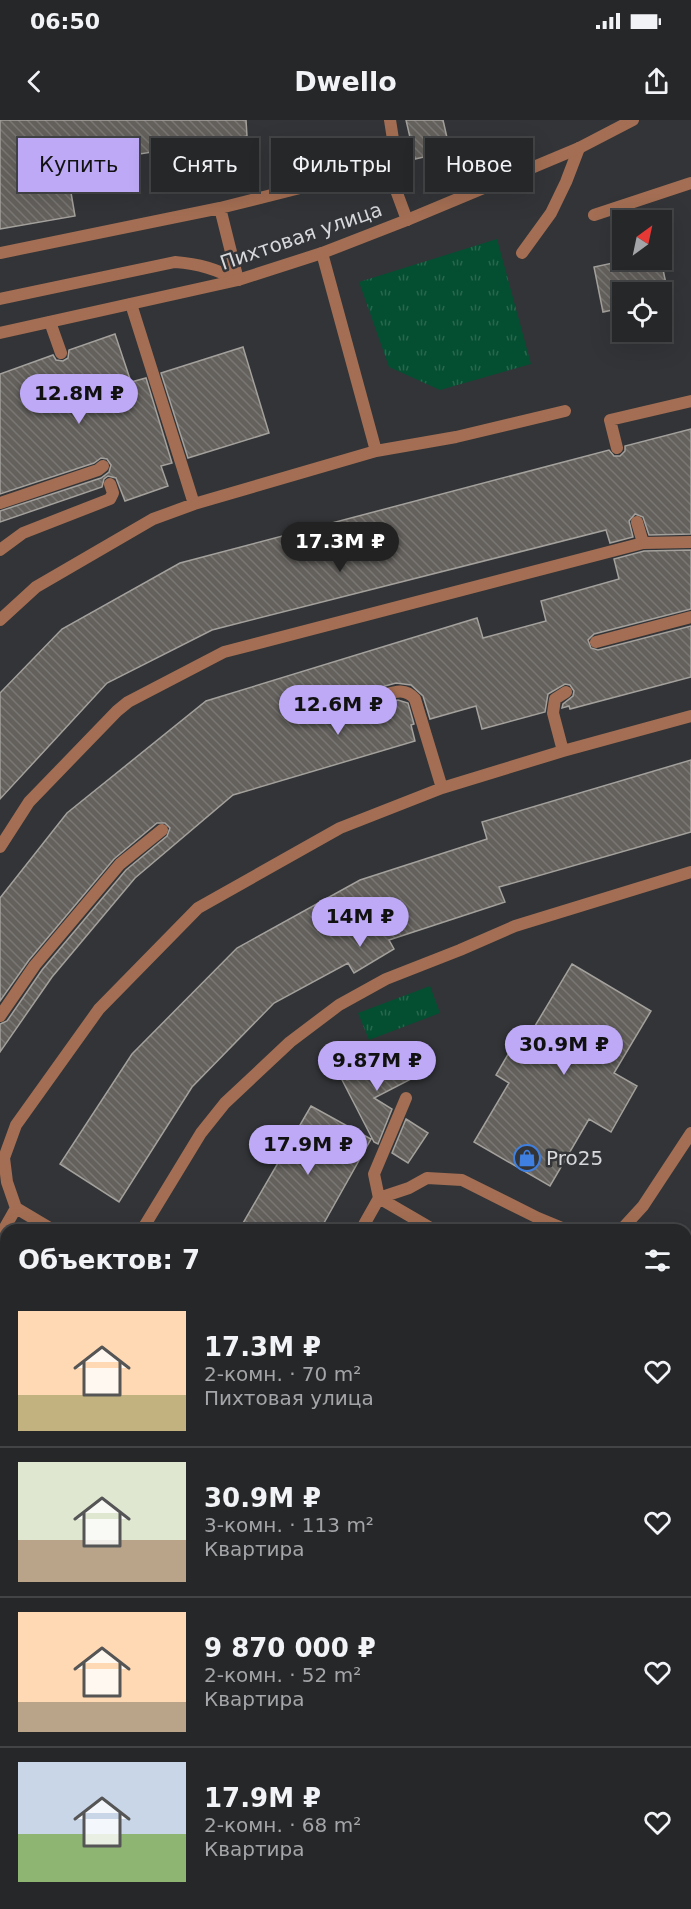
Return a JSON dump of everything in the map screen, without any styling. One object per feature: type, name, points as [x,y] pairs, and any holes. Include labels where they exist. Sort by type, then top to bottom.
[{"type":"street","points":[[390,120],[393,138]]},
{"type":"street","name":"Пихтовая улица","points":[[0,333],[238,280],[322,253],[579,148],[633,120]]},
{"type":"street","points":[[522,253],[551,213],[579,148]]},
{"type":"street","points":[[594,215],[691,183]]},
{"type":"street","points":[[0,253],[220,208],[284,192]]},
{"type":"street","points":[[397,192],[407,220]]},
{"type":"street","points":[[220,208],[238,280]]},
{"type":"street","points":[[322,253],[376,451]]},
{"type":"street","points":[[0,300],[175,262],[200,264],[238,280]]},
{"type":"street","points":[[131,304],[194,504]]},
{"type":"street","points":[[50,322],[61,352]]},
{"type":"street","points":[[617,448],[610,420],[691,401]]},
{"type":"street","points":[[0,620],[36,587],[153,519],[194,504],[376,451],[456,437],[565,411]]},
{"type":"street","points":[[0,503],[98,470],[103,466]]},
{"type":"street","points":[[0,550],[23,533],[110,499],[112,493],[110,484]]},
{"type":"street","points":[[637,522],[643,543]]},
{"type":"street","points":[[0,847],[29,802],[117,711],[128,702],[224,652],[643,543],[691,542]]},
{"type":"street","points":[[596,642],[691,617]]},
{"type":"street","points":[[377,697],[401,690],[409,692],[415,699],[442,788]]},
{"type":"street","points":[[563,751],[553,713],[555,699],[566,692]]},
{"type":"street","points":[[43,1224],[16,1208],[7,1182],[2,1159],[16,1125],[99,1009],[198,908],[340,828],[442,788],[563,751],[691,716]]},
{"type":"street","points":[[0,1017],[35,965],[120,864],[162,830]]},
{"type":"street","points":[[146,1224],[201,1133],[225,1103],[290,1042],[339,1005],[386,979],[515,926],[691,872]]},
{"type":"street","points":[[364,1224],[379,1198],[374,1174],[406,1098]]},
{"type":"street","points":[[626,1224],[643,1206],[691,1133]]},
{"type":"street","points":[[379,1198],[409,1188],[427,1178],[462,1180],[554,1224]]},
{"type":"street","points":[[379,1198],[424,1224]]},
{"type":"street","points":[[7,1224],[16,1208]]},
{"type":"green space","points":[[497,239],[531,364],[440,390],[389,367],[359,282]]},
{"type":"green space","points":[[430,986],[440,1013],[369,1040],[358,1013]]},
{"type":"building","points":[[0,120],[246,120],[247,136],[241,138],[151,138],[151,152],[139,154],[139,138],[18,138],[18,192],[71,192],[75,216],[0,229]]},
{"type":"building","points":[[406,120],[443,120],[447,138],[425,138],[425,157],[415,159],[413,138],[410,138]]},
{"type":"building","points":[[612,263],[612,270],[663,270],[666,282],[612,282],[612,310],[603,312],[594,267]]},
{"type":"building","points":[[115,334],[131,382],[146,378],[172,463],[161,466],[168,486],[125,501],[116,478],[108,476],[104,479],[102,487],[0,522],[0,511],[101,478],[109,472],[111,465],[107,459],[101,458],[94,463],[0,494],[0,374],[53,355],[56,360],[63,361],[68,358],[69,350]]},
{"type":"building","points":[[243,347],[269,433],[188,458],[161,373]]},
{"type":"building","points":[[691,429],[691,534],[649,535],[643,517],[635,514],[629,521],[633,537],[610,543],[606,530],[212,630],[107,683],[0,799],[0,693],[62,629],[180,563],[609,450],[614,456],[620,456],[625,451],[625,446]]},
{"type":"building","points":[[691,550],[691,609],[594,634],[588,640],[591,648],[598,650],[691,626],[691,677],[570,709],[569,706],[562,708],[563,704],[573,696],[574,691],[570,685],[565,684],[548,694],[545,712],[482,729],[476,706],[430,719],[423,696],[411,685],[396,683],[374,689],[369,694],[369,699],[374,705],[398,700],[408,703],[414,724],[411,725],[415,741],[233,795],[135,878],[52,977],[0,1052],[0,1024],[7,1021],[42,970],[126,870],[167,836],[170,828],[165,823],[157,823],[114,859],[29,960],[0,1001],[0,898],[67,813],[206,701],[477,618],[483,638],[546,621],[541,601],[619,579],[614,559],[644,551]]},
{"type":"building","points":[[691,760],[691,832],[499,887],[505,902],[389,940],[394,949],[354,973],[348,963],[274,1003],[192,1087],[119,1202],[60,1164],[132,1054],[237,948],[360,880],[487,839],[482,822]]},
{"type":"building","points":[[572,964],[651,1011],[614,1073],[637,1086],[611,1132],[589,1119],[550,1186],[474,1142],[509,1083],[496,1075],[524,1027],[532,1031]]},
{"type":"building","points":[[400,1053],[413,1078],[374,1098],[392,1109],[378,1144],[374,1142],[340,1076],[347,1080]]},
{"type":"building","points":[[311,1106],[371,1139],[323,1224],[242,1224]]},
{"type":"building","points":[[406,1119],[428,1133],[408,1163],[392,1153]]},
{"type":"place","name":"Pro25","points":[[527,1158]]}]
